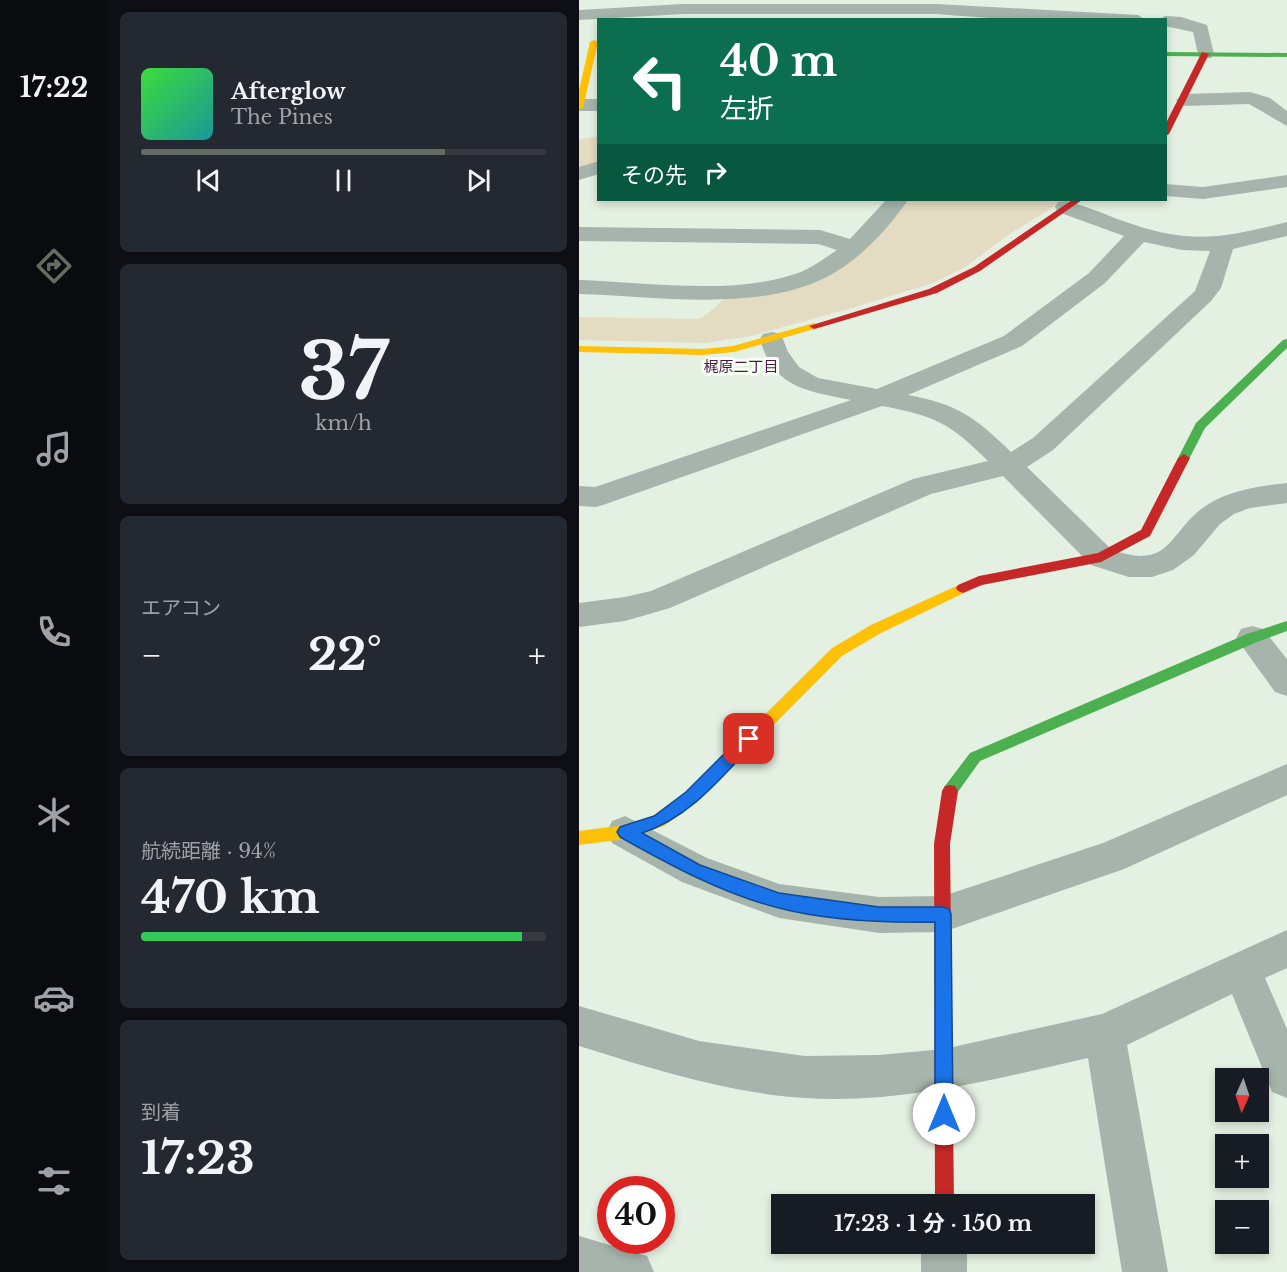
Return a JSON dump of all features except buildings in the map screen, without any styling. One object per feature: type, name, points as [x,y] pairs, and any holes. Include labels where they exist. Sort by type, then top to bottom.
[{"type":"street","points":[[579,15],[611,16],[683,9],[936,9],[1080,18]]},
{"type":"street","points":[[1167,21],[1181,22],[1201,29],[1205,54],[1178,99],[1167,129]]},
{"type":"street","points":[[584,106],[593,40]]},
{"type":"street","points":[[1167,54],[1287,55]]},
{"type":"street","points":[[1178,99],[1250,98],[1263,102],[1287,120]]},
{"type":"street","points":[[579,174],[597,168]]},
{"type":"street","points":[[1167,190],[1203,193],[1287,181]]},
{"type":"street","points":[[579,287],[748,291],[806,278],[852,247],[881,222],[896,201]]},
{"type":"street","points":[[579,349],[703,351],[734,348],[772,339],[933,291],[977,268],[1071,203],[1139,235],[1180,243],[1224,244],[1287,229]]},
{"type":"street","points":[[579,234],[820,237],[852,247]]},
{"type":"street","points":[[579,496],[596,497],[883,397],[1013,341],[1097,278],[1139,235]]},
{"type":"street","points":[[579,615],[625,609],[659,600],[923,486],[1011,465],[1043,444],[1203,296],[1209,288],[1224,244]]},
{"type":"street","points":[[772,339],[776,353],[790,372],[810,384],[929,407],[969,426],[1011,465],[1101,557],[1134,567],[1159,566],[1184,547],[1216,512],[1248,498],[1287,493]]},
{"type":"street","points":[[579,838],[625,832],[659,821],[692,797],[837,652],[914,609],[979,581],[1101,557],[1146,533],[1200,426],[1287,342]]},
{"type":"street","points":[[944,1194],[942,844],[949,792],[975,757],[1252,638],[1287,626]]},
{"type":"street","points":[[1252,638],[1287,683]]},
{"type":"street","points":[[625,832],[695,870],[779,901],[870,914],[943,914],[1111,857],[1287,779]]},
{"type":"street","points":[[579,1026],[699,1062],[805,1077],[879,1076],[944,1070],[1105,1034],[1242,972],[1287,948]]},
{"type":"street","points":[[1242,972],[1287,1077]]},
{"type":"street","points":[[1105,1034],[1145,1272]]},
{"type":"street","points":[[944,1254],[944,1272]]},
{"type":"street","points":[[579,1260],[631,1272]]},
{"type":"shaded area","points":[[597,137],[597,165],[579,171],[579,139]]},
{"type":"shaded area","points":[[902,201],[1063,201],[1011,233],[965,267],[933,283],[852,308],[751,336],[706,343],[579,340],[579,317],[698,319],[708,314],[732,294],[810,280],[893,216]]},
{"type":"traffic: fast","points":[[1167,54],[1287,55]]},
{"type":"traffic: fast","points":[[1184,458],[1200,426],[1287,342]]},
{"type":"traffic: fast","points":[[950,791],[975,757],[1252,638],[1287,626]]},
{"type":"traffic: slow","points":[[579,108],[594,42]]},
{"type":"traffic: slow","points":[[579,349],[703,352],[734,349],[814,326]]},
{"type":"traffic: slow","points":[[579,838],[625,832],[659,821],[692,797],[837,652],[876,629],[963,588]]},
{"type":"traffic: jam","points":[[1167,130],[1205,54]]},
{"type":"traffic: jam","points":[[814,326],[933,291],[977,269],[1076,201]]},
{"type":"traffic: jam","points":[[963,588],[979,581],[1101,557],[1146,533],[1184,458]]},
{"type":"traffic: jam","points":[[944,1194],[942,844],[950,791]]},
{"type":"district","name":"梶原二丁目","points":[[741,366]]},
{"type":"route","points":[[749,739],[692,797],[659,821],[625,832],[695,870],[734,887],[779,901],[842,912],[879,915],[943,914],[944,1114]]}]
